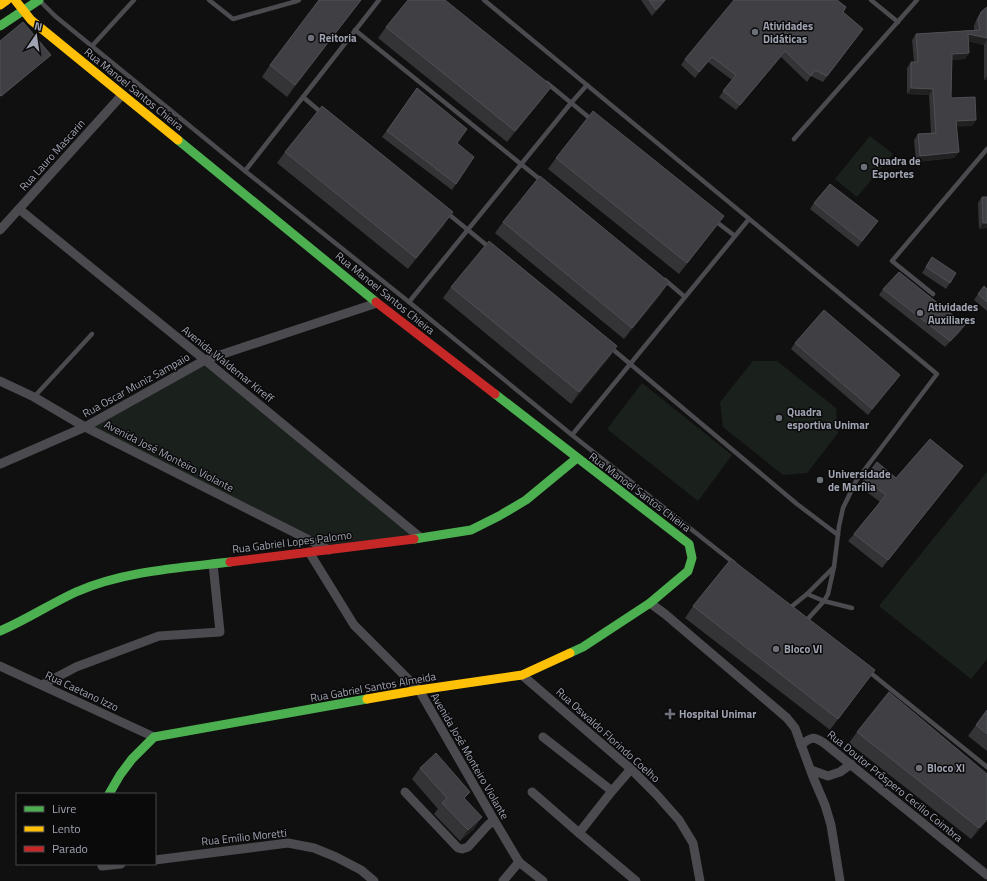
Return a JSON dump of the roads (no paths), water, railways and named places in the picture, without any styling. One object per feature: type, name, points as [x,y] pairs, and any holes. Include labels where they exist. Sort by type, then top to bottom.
[{"type":"street","points":[[0,5],[7,0]]},
{"type":"street","name":"Rua Manoel Santos Chieira","points":[[15,0],[31,20],[377,303],[689,544],[692,558],[688,571],[650,603]]},
{"type":"street","points":[[0,26],[39,0]]},
{"type":"street","name":"Rua Lauro Mascarin","points":[[0,230],[122,95]]},
{"type":"street","name":"Avenida Waldemar Kireff","points":[[19,209],[421,538]]},
{"type":"street","name":"Rua Oscar Muniz Sampaio","points":[[0,464],[85,427],[205,360],[377,303]]},
{"type":"street","name":"Avenida José Monteiro Violante","points":[[0,381],[34,396],[85,427],[329,550]]},
{"type":"street","name":"Rua Gabriel Lopes Palomo","points":[[0,631],[15,625],[76,592],[110,580],[148,572],[329,550],[471,530],[526,500],[577,458]]},
{"type":"street","name":"Avenida José Monteiro Violante","points":[[309,552],[354,625],[419,690],[519,862]]},
{"type":"street","points":[[42,686],[76,667],[159,636],[220,632],[212,564]]},
{"type":"street","points":[[650,603],[665,614],[787,718],[795,728],[826,806],[831,825],[840,881]]},
{"type":"street","name":"Rua Gabriel Santos Almeida","points":[[154,737],[419,690],[522,675],[583,647],[650,603]]},
{"type":"street","name":"Rua Caetano Izzo","points":[[0,666],[154,737]]},
{"type":"street","name":"Rua Oswaldo Florindo Coelho","points":[[522,675],[631,769],[679,820],[693,843],[700,881]]},
{"type":"street","points":[[110,793],[120,775],[132,759],[154,737]]},
{"type":"street","points":[[543,737],[612,790]]},
{"type":"street","name":"Rua Doutor Próspero Cecilio Coimbra","points":[[802,746],[809,739],[816,738],[824,743],[987,874]]},
{"type":"street","points":[[811,770],[828,776],[840,772],[851,764]]},
{"type":"street","points":[[579,834],[612,790],[631,769]]},
{"type":"street","points":[[405,792],[458,848],[462,849],[468,847],[494,820]]},
{"type":"street","points":[[532,792],[579,834],[636,881]]},
{"type":"street","name":"Rua Emílio Moretti","points":[[156,860],[288,843],[314,848],[336,857],[361,870],[374,881]]},
{"type":"street","points":[[503,881],[519,862],[543,881]]},
{"type":"lane","points":[[39,0],[55,16],[245,171],[410,302],[572,435],[741,568]]},
{"type":"lane","points":[[92,46],[134,0]]},
{"type":"lane","points":[[209,0],[233,19],[297,2],[299,0]]},
{"type":"lane","points":[[245,171],[379,0]]},
{"type":"lane","points":[[484,0],[936,374],[856,481],[843,508],[834,567],[828,594],[824,601],[806,621]]},
{"type":"lane","points":[[871,0],[898,22]]},
{"type":"lane","points":[[794,139],[917,0]]},
{"type":"lane","points":[[355,30],[546,184]]},
{"type":"lane","points":[[541,78],[595,123]]},
{"type":"lane","points":[[410,302],[571,103],[588,85]]},
{"type":"lane","points":[[303,98],[327,117]]},
{"type":"lane","points":[[933,294],[892,261],[987,149]]},
{"type":"lane","points":[[444,210],[492,250]]},
{"type":"lane","points":[[711,217],[735,236]]},
{"type":"lane","points":[[572,435],[749,219]]},
{"type":"lane","points":[[661,277],[685,297]]},
{"type":"lane","points":[[34,396],[92,334]]},
{"type":"lane","points":[[606,344],[781,491],[838,535]]},
{"type":"lane","points":[[790,607],[807,594],[834,567]]},
{"type":"lane","points":[[807,594],[824,601],[852,608]]},
{"type":"lane","points":[[784,602],[796,612]]},
{"type":"lane","points":[[801,616],[812,626]]},
{"type":"lane","points":[[861,666],[987,767]]},
{"type":"place","name":"Atividades Didáticas","points":[[755,32]]},
{"type":"place","name":"Reitoria","points":[[311,38]]},
{"type":"place","name":"Quadra de Esportes","points":[[864,167]]},
{"type":"place","name":"Atividades Auxiliares","points":[[920,313]]},
{"type":"place","name":"Quadra esportiva Unimar","points":[[779,418]]},
{"type":"place","name":"Universidade de Marília","points":[[820,480]]},
{"type":"place","name":"Bloco Vl","points":[[776,649]]},
{"type":"place","name":"Hospital Unimar","points":[[670,714]]},
{"type":"place","name":"Bloco Xl","points":[[919,768]]}]
